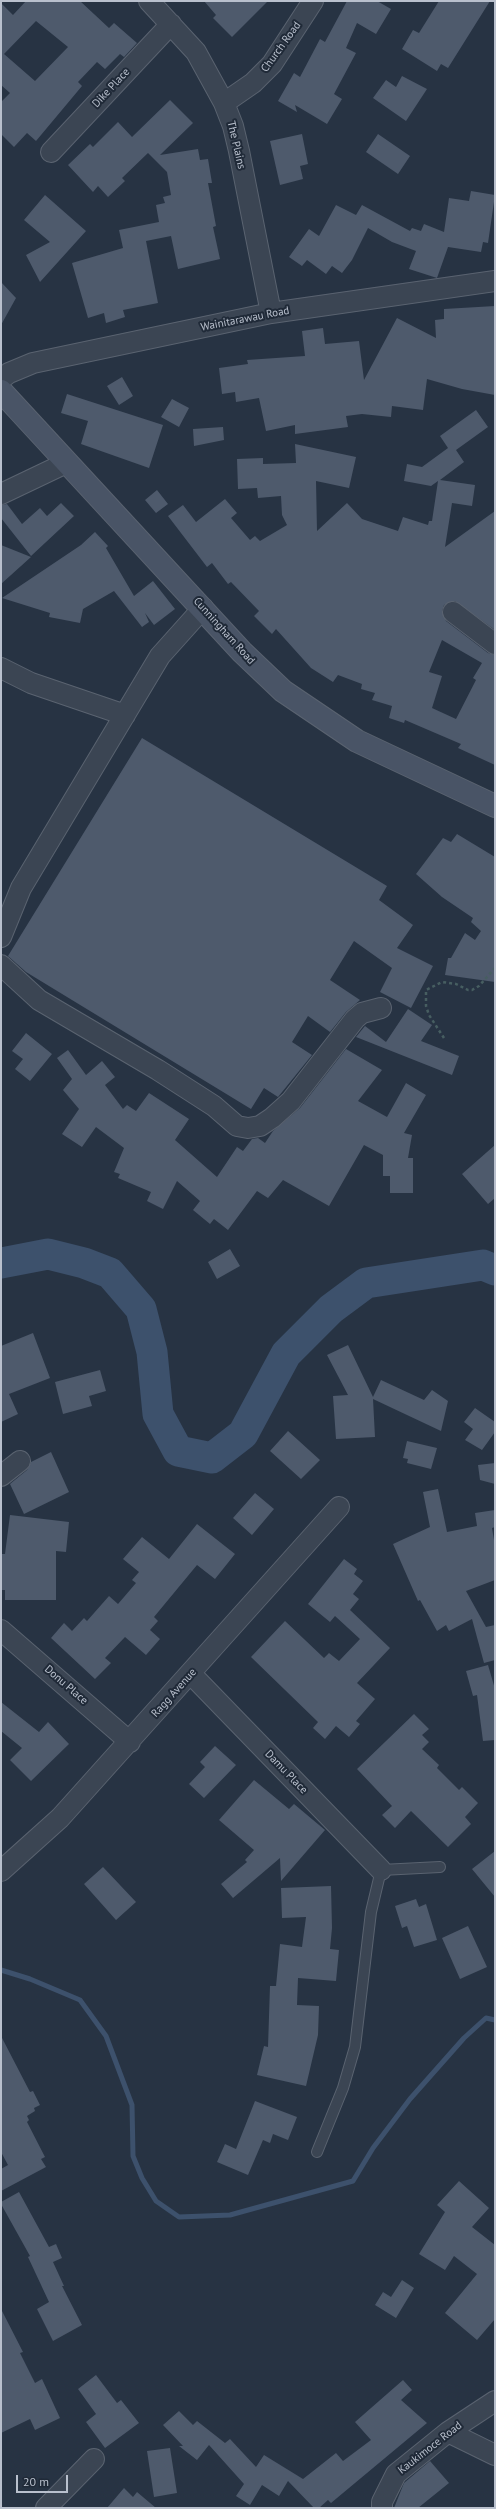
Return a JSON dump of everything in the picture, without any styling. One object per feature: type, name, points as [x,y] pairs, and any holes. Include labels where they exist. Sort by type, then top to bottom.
[{"type":"main road","name":"Cunningham Road","points":[[1,391],[262,672],[319,717],[357,741],[495,806]]},
{"type":"street","name":"The Plains","points":[[149,1],[196,52],[224,103],[233,126],[271,313]]},
{"type":"street","name":"Church Road","points":[[224,103],[254,83],[272,64],[313,1]]},
{"type":"street","name":"Dike Place","points":[[50,152],[171,24]]},
{"type":"street","name":"Wainitarawau Road","points":[[1,379],[33,363],[271,313],[495,281]]},
{"type":"street","points":[[1,494],[66,462]]},
{"type":"street","points":[[1,936],[21,888],[160,656],[203,608]]},
{"type":"street","points":[[454,612],[495,644]]},
{"type":"street","points":[[1,668],[31,683],[125,715]]},
{"type":"street","points":[[1,965],[39,1000],[158,1070],[214,1106],[237,1126],[248,1128],[260,1126],[272,1118],[291,1101],[355,1019],[362,1013],[381,1008]]},
{"type":"street","points":[[1,1476],[20,1461]]},
{"type":"street","name":"Ragg Avenue","points":[[1,1871],[60,1818],[339,1508]]},
{"type":"street","name":"Donu Place","points":[[1,1630],[130,1742]]},
{"type":"street","name":"Damu Place","points":[[191,1674],[381,1870]]},
{"type":"street","name":"Kaukimoce Road","points":[[382,2508],[382,2502],[396,2474],[448,2432],[495,2401]]},
{"type":"street","points":[[448,2432],[495,2455]]},
{"type":"street","points":[[46,2508],[94,2459]]},
{"type":"lane","points":[[317,2152],[343,2088],[355,2047],[371,1912],[381,1870],[440,1867]]},
{"type":"path","points":[[444,1038],[429,1015],[426,1006],[426,990],[442,982],[456,984],[468,990],[472,990],[478,986],[495,968]]},
{"type":"building","points":[[26,1],[80,1],[109,28],[114,23],[137,43],[124,57],[120,54],[105,69],[97,62],[78,82],[82,86],[36,141],[27,133],[14,147],[1,134],[1,102],[10,93],[1,85],[1,3],[13,15]],"holes":[[[36,21],[68,47],[35,81],[4,54]]]},
{"type":"building","points":[[204,1],[268,1],[232,37],[213,18],[216,15]]},
{"type":"building","points":[[347,1],[377,1],[391,9],[376,34],[357,23],[346,48],[356,53],[334,94],[342,99],[327,124],[295,105],[297,112],[278,101],[294,73],[300,77],[320,39],[325,42]]},
{"type":"building","points":[[439,1],[490,1],[448,68],[441,64],[437,71],[402,49],[413,30],[419,33]]},
{"type":"building","points":[[402,76],[427,89],[406,121],[373,98],[386,80],[396,87]]},
{"type":"building","points":[[170,100],[193,123],[160,155],[198,149],[200,160],[208,159],[212,183],[208,183],[216,226],[213,227],[220,259],[178,269],[171,236],[146,241],[158,303],[123,310],[125,317],[106,323],[104,313],[88,318],[72,263],[123,248],[119,230],[159,222],[156,205],[165,203],[163,197],[171,195],[167,172],[148,153],[122,178],[125,181],[108,197],[98,186],[93,192],[68,165],[90,144],[93,147],[118,122],[132,137]]},
{"type":"building","points":[[302,134],[308,164],[300,166],[303,179],[280,185],[270,141]]},
{"type":"building","points":[[378,134],[410,156],[398,174],[366,152]]},
{"type":"building","points":[[471,191],[495,195],[488,243],[483,242],[481,252],[448,247],[437,278],[409,269],[416,251],[392,242],[368,228],[352,260],[342,273],[332,266],[326,274],[307,260],[302,266],[289,257],[309,229],[319,236],[336,205],[356,215],[362,205],[410,231],[412,228],[421,231],[424,224],[444,232],[449,198],[469,201]]},
{"type":"building","points":[[45,195],[86,231],[40,282],[26,255],[50,242],[24,220]]},
{"type":"building","points":[[1,282],[16,298],[1,325]]},
{"type":"building","points":[[495,306],[495,395],[462,389],[427,379],[423,410],[392,406],[391,417],[362,414],[346,416],[348,427],[295,434],[295,425],[266,431],[259,398],[236,402],[235,392],[222,394],[219,368],[248,364],[247,360],[305,356],[302,331],[323,328],[325,344],[359,341],[364,380],[397,318],[436,338],[435,320],[444,319],[444,309]]},
{"type":"building","points":[[122,377],[133,396],[119,405],[107,386]]},
{"type":"building","points":[[67,394],[163,425],[149,468],[81,444],[88,421],[61,413]]},
{"type":"building","points":[[172,399],[189,408],[179,427],[161,417]]},
{"type":"building","points":[[476,410],[488,427],[456,450],[464,462],[440,480],[475,485],[472,506],[452,503],[445,547],[495,511],[495,630],[455,601],[444,605],[442,611],[446,621],[488,653],[495,655],[495,765],[458,748],[461,744],[405,720],[404,723],[389,718],[392,706],[372,700],[375,693],[361,689],[362,684],[338,675],[333,682],[311,668],[276,629],[272,634],[254,616],[259,611],[231,582],[228,584],[212,563],[207,567],[168,516],[183,505],[196,522],[225,499],[237,513],[231,518],[250,540],[255,536],[260,541],[287,525],[282,515],[281,496],[258,498],[257,488],[238,489],[237,459],[263,458],[263,464],[296,463],[295,444],[356,457],[349,488],[316,481],[317,531],[347,503],[362,519],[398,531],[403,517],[428,525],[429,521],[432,521],[438,481],[431,486],[404,481],[407,464],[422,467],[448,448],[440,436]],"holes":[[[442,640],[482,663],[473,678],[476,680],[456,719],[432,708],[442,676],[429,672]]]},
{"type":"building","points":[[223,427],[224,440],[194,446],[193,429]]},
{"type":"building","points":[[157,490],[168,504],[156,513],[145,500]]},
{"type":"building","points":[[61,503],[74,516],[31,556],[1,518],[1,505],[7,504],[22,524],[40,508],[47,516]]},
{"type":"building","points":[[95,532],[108,546],[106,548],[134,596],[153,581],[175,609],[154,625],[145,613],[149,622],[142,627],[114,591],[83,609],[80,623],[49,617],[50,613],[2,598],[81,545]]},
{"type":"building","points":[[1,545],[31,557],[1,584]]},
{"type":"building","points":[[142,738],[387,886],[379,900],[413,925],[397,948],[433,966],[411,1008],[380,992],[392,968],[354,941],[330,980],[360,1000],[346,1012],[330,1032],[308,1016],[292,1042],[312,1055],[278,1097],[264,1088],[251,1109],[26,972],[8,956]]},
{"type":"building","points":[[457,834],[495,857],[495,982],[445,975],[448,958],[451,958],[465,933],[475,940],[481,931],[471,922],[473,918],[442,897],[416,874],[443,838],[451,842]]},
{"type":"building","points":[[408,1009],[432,1025],[421,1041],[459,1056],[452,1075],[356,1037],[365,1026],[386,1042]]},
{"type":"building","points":[[26,1033],[52,1054],[30,1081],[15,1069],[23,1059],[12,1051]]},
{"type":"building","points":[[346,1049],[382,1070],[358,1101],[387,1117],[406,1083],[426,1095],[404,1133],[412,1135],[408,1158],[413,1158],[413,1193],[390,1193],[390,1176],[383,1176],[383,1155],[364,1145],[329,1206],[283,1180],[268,1198],[257,1191],[228,1230],[214,1219],[210,1224],[193,1210],[200,1201],[177,1181],[163,1209],[147,1201],[151,1192],[118,1178],[120,1174],[114,1172],[124,1148],[96,1127],[82,1147],[62,1134],[79,1109],[63,1090],[72,1079],[57,1058],[68,1050],[86,1075],[102,1061],[115,1077],[105,1085],[123,1109],[127,1105],[136,1111],[149,1093],[189,1119],[175,1140],[217,1177],[237,1147],[243,1151],[252,1139],[258,1138],[265,1143],[273,1131],[300,1108]]},
{"type":"building","points":[[495,1145],[495,1198],[488,1204],[462,1174]]},
{"type":"building","points":[[230,1249],[240,1266],[217,1279],[208,1262]]},
{"type":"building","points":[[33,1333],[50,1378],[9,1394],[18,1414],[1,1422],[1,1346]]},
{"type":"building","points":[[348,1345],[373,1397],[381,1380],[424,1400],[432,1390],[448,1401],[441,1431],[373,1399],[375,1437],[336,1439],[333,1396],[348,1395],[327,1355]]},
{"type":"building","points":[[100,1370],[106,1391],[89,1396],[92,1406],[63,1414],[55,1382]]},
{"type":"building","points":[[475,1408],[495,1422],[495,1432],[482,1450],[465,1440],[473,1429],[464,1422]]},
{"type":"building","points":[[288,1431],[320,1460],[301,1479],[270,1451]]},
{"type":"building","points":[[407,1441],[437,1448],[431,1469],[407,1463],[408,1459],[403,1458]]},
{"type":"building","points":[[51,1452],[69,1492],[24,1514],[10,1484],[27,1470],[31,1462]]},
{"type":"building","points":[[495,1463],[495,1484],[480,1480],[478,1465]]},
{"type":"building","points":[[438,1489],[447,1532],[477,1526],[475,1513],[495,1510],[495,1527],[492,1528],[495,1546],[495,1580],[466,1591],[486,1627],[495,1625],[495,1660],[484,1663],[472,1619],[449,1631],[446,1625],[437,1631],[420,1600],[418,1601],[393,1544],[430,1527],[423,1492]]},
{"type":"building","points":[[255,1493],[274,1509],[252,1535],[233,1518]]},
{"type":"building","points":[[10,1515],[69,1522],[66,1552],[56,1551],[56,1600],[5,1600],[5,1590],[1,1590],[1,1554],[5,1554]]},
{"type":"building","points":[[197,1524],[235,1554],[215,1579],[197,1565],[154,1617],[158,1621],[150,1630],[160,1639],[146,1655],[125,1637],[105,1658],[111,1663],[95,1679],[51,1638],[64,1623],[72,1631],[84,1618],[87,1621],[109,1596],[118,1604],[136,1583],[132,1580],[139,1572],[123,1559],[142,1537],[169,1559]]},
{"type":"building","points":[[344,1559],[357,1569],[354,1574],[363,1581],[353,1594],[359,1599],[350,1610],[390,1648],[357,1683],[375,1699],[356,1721],[360,1724],[349,1737],[336,1726],[325,1739],[313,1728],[318,1722],[251,1657],[285,1621],[324,1658],[329,1653],[339,1661],[360,1639],[335,1616],[330,1622],[308,1604]]},
{"type":"building","points":[[488,1665],[495,1689],[495,1740],[483,1741],[477,1695],[473,1696],[466,1671]]},
{"type":"building","points":[[1,1702],[39,1732],[48,1722],[69,1744],[31,1781],[10,1760],[22,1748],[1,1731]]},
{"type":"building","points":[[414,1714],[429,1729],[422,1735],[429,1742],[422,1749],[439,1765],[437,1768],[459,1790],[462,1787],[478,1803],[465,1817],[471,1824],[448,1847],[411,1811],[395,1828],[382,1815],[392,1806],[357,1769]]},
{"type":"building","points":[[215,1746],[236,1765],[204,1798],[189,1784],[205,1767],[200,1762]]},
{"type":"building","points":[[254,1780],[289,1809],[294,1804],[325,1830],[281,1881],[280,1858],[233,1898],[221,1884],[247,1862],[245,1860],[254,1850],[219,1820]]},
{"type":"building","points":[[495,1851],[495,1897],[472,1869]]},
{"type":"building","points":[[103,1867],[136,1902],[116,1920],[84,1884]]},
{"type":"building","points":[[331,1886],[332,1928],[330,1949],[339,1950],[336,1981],[298,1978],[297,2005],[319,2006],[318,2035],[306,2086],[257,2075],[264,2046],[268,2047],[270,1986],[276,1986],[280,1944],[302,1947],[306,1917],[282,1918],[281,1888]]},
{"type":"building","points":[[416,1899],[419,1907],[426,1904],[437,1940],[414,1947],[407,1926],[402,1928],[395,1906]]},
{"type":"building","points":[[468,1926],[487,1967],[460,1979],[442,1938]]},
{"type":"building","points":[[1,2036],[30,2092],[33,2091],[40,2105],[34,2108],[35,2111],[27,2116],[29,2120],[27,2122],[45,2157],[41,2159],[46,2167],[1,2191],[1,2169],[8,2165],[1,2152]]},
{"type":"building","points":[[255,2101],[297,2117],[288,2140],[273,2134],[270,2143],[263,2140],[248,2175],[217,2162],[225,2144],[236,2149]]},
{"type":"building","points":[[459,2181],[489,2208],[472,2227],[495,2245],[495,2319],[477,2340],[445,2313],[477,2274],[454,2256],[445,2270],[419,2254],[445,2212],[437,2205]]},
{"type":"building","points":[[19,2192],[49,2247],[56,2244],[62,2258],[53,2262],[64,2286],[62,2286],[82,2325],[53,2341],[37,2309],[49,2302],[28,2257],[30,2256],[1,2204],[1,2202]]},
{"type":"building","points":[[402,2280],[414,2288],[396,2318],[375,2305],[383,2292],[391,2297]]},
{"type":"building","points":[[1,2309],[23,2352],[20,2353],[35,2383],[42,2379],[60,2418],[35,2430],[30,2419],[1,2433]]},
{"type":"building","points":[[96,2375],[117,2403],[121,2400],[139,2423],[105,2448],[86,2422],[96,2414],[78,2389]]},
{"type":"building","points":[[403,2380],[412,2390],[401,2400],[427,2423],[331,2503],[328,2500],[319,2508],[314,2508],[288,2481],[279,2496],[262,2485],[250,2505],[236,2496],[244,2484],[209,2445],[197,2460],[179,2446],[183,2446],[163,2425],[179,2411],[193,2425],[197,2421],[225,2443],[230,2439],[256,2467],[264,2455],[303,2479],[336,2453],[343,2461],[371,2440],[355,2422]]},
{"type":"building","points":[[170,2448],[177,2493],[154,2497],[147,2451]]},
{"type":"building","points":[[430,2461],[449,2483],[418,2508],[394,2508],[404,2483]]},
{"type":"building","points":[[124,2488],[133,2497],[137,2492],[156,2508],[107,2508]]},
{"type":"waterway","points":[[1,1263],[48,1254],[84,1263],[110,1273],[141,1309],[152,1352],[158,1414],[178,1451],[212,1458],[243,1434],[286,1354],[331,1309],[366,1283],[483,1265],[495,1270]]},
{"type":"waterway","points":[[1,1970],[30,1979],[80,2000],[106,2036],[132,2105],[133,2156],[142,2178],[156,2201],[179,2217],[230,2215],[353,2181],[373,2148],[410,2099],[464,2038],[486,2018],[495,2020]]}]
